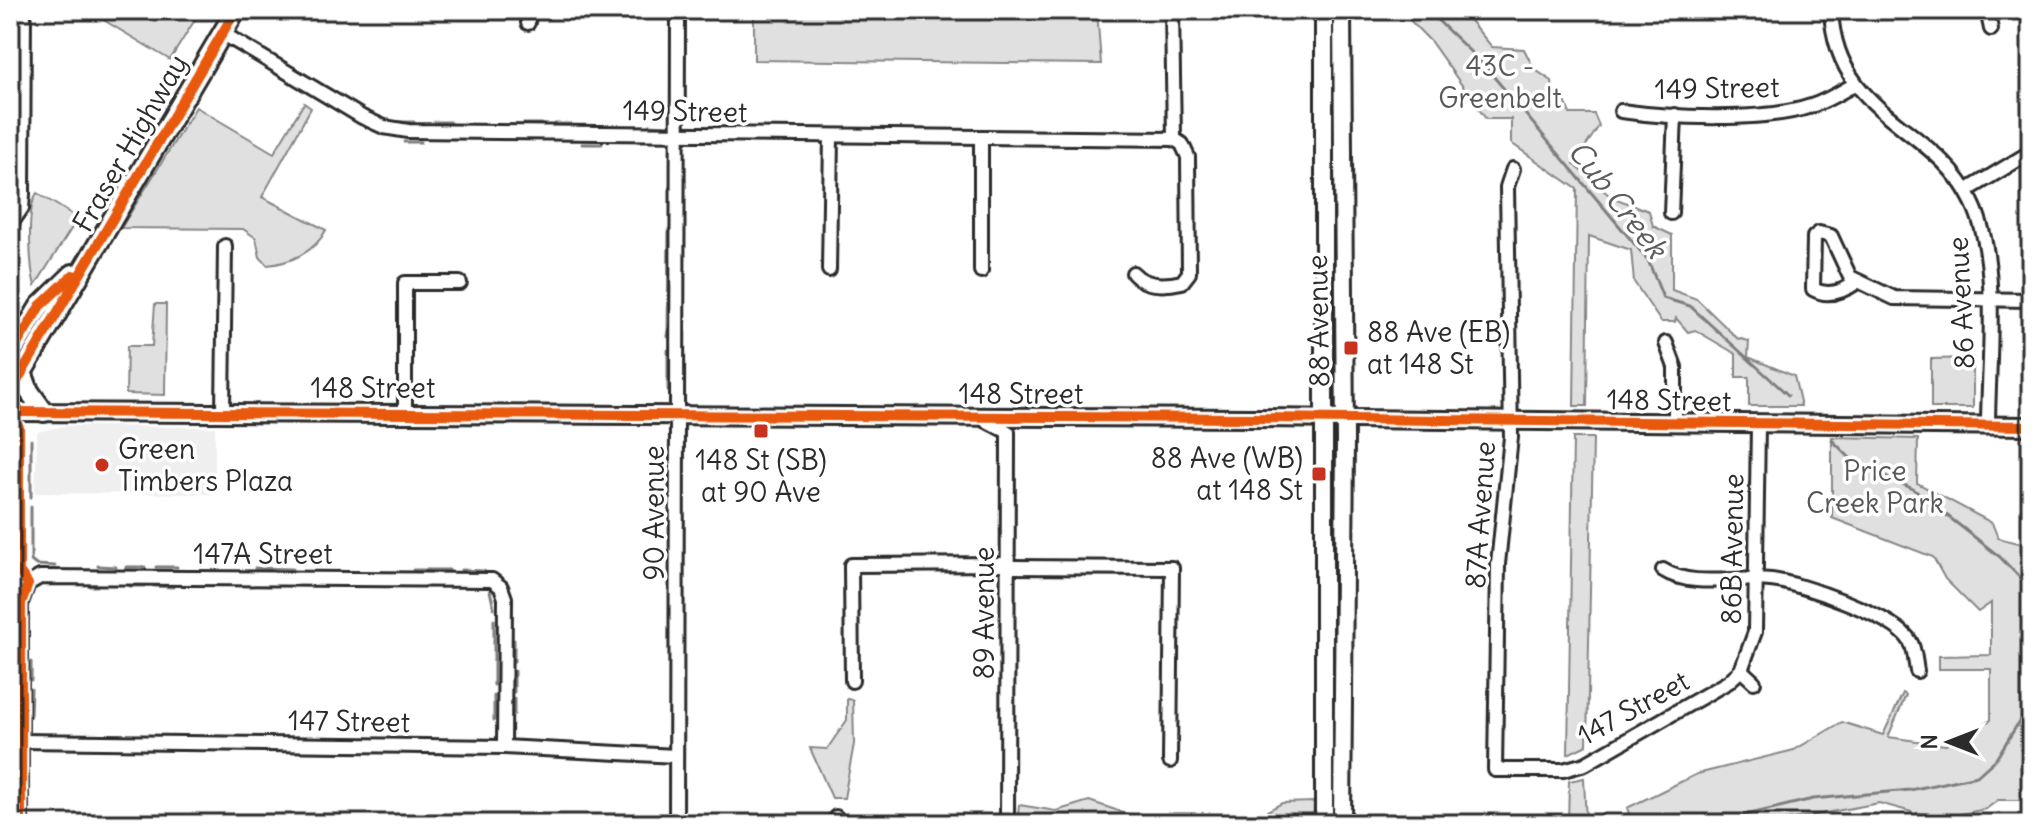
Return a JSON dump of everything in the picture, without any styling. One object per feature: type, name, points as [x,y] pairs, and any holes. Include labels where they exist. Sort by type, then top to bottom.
[{"type":"main road","name":"Fraser Highway","points":[[10,393],[236,10]]},
{"type":"main road","name":"Fraser Highway","points":[[10,356],[40,306],[90,258]]},
{"type":"main road","points":[[22,372],[29,391],[44,412]]},
{"type":"street","points":[[13,222],[23,194],[24,10]]},
{"type":"street","name":"90 Avenue","points":[[676,824],[678,10]]},
{"type":"street","points":[[1133,273],[1142,282],[1161,284],[1182,282],[1189,273],[1188,157],[1182,144],[1174,139],[1172,10]]},
{"type":"street","name":"88 Avenue","points":[[1324,10],[1327,419],[1324,824]]},
{"type":"street","name":"88 Avenue","points":[[1342,10],[1345,419],[1342,824]]},
{"type":"street","points":[[1831,10],[1837,42],[1855,84]]},
{"type":"street","points":[[1987,10],[1991,29]]},
{"type":"street","name":"149 Street","points":[[222,33],[362,117],[390,129],[1174,139]]},
{"type":"street","name":"149 Street","points":[[1621,111],[1675,115],[1783,113],[1812,106],[1855,84]]},
{"type":"street","name":"86 Avenue","points":[[1855,84],[1878,109],[1943,163],[1966,191],[1985,238],[1989,300],[1988,426]]},
{"type":"street","points":[[1671,213],[1675,115]]},
{"type":"street","points":[[829,270],[831,136]]},
{"type":"street","points":[[981,137],[981,271]]},
{"type":"street","points":[[1966,191],[2031,152]]},
{"type":"street","name":"87A Avenue","points":[[1495,770],[1498,564],[1510,423],[1507,187],[1513,169]]},
{"type":"street","points":[[1857,282],[1836,292],[1813,289],[1814,237],[1819,233],[1831,236],[1840,263],[1857,282],[1894,298],[2031,300]]},
{"type":"street","points":[[223,412],[225,246]]},
{"type":"street","points":[[405,412],[405,283],[460,283]]},
{"type":"street","points":[[1666,343],[1675,367],[1675,424]]},
{"type":"street","name":"148 Street","points":[[10,412],[405,412],[2031,426]]},
{"type":"street","name":"89 Avenue","points":[[981,418],[1008,432],[1007,824]]},
{"type":"street","name":"86B Avenue","points":[[1741,670],[1754,638],[1758,425]]},
{"type":"street","points":[[852,681],[851,565],[1172,568],[1170,761]]},
{"type":"street","points":[[1663,570],[1686,579],[1783,581],[1879,617],[1912,643],[1917,671]]},
{"type":"street","name":"147A Street","points":[[21,741],[21,603],[28,584],[44,576],[485,579],[498,584],[505,598],[504,747]]},
{"type":"street","points":[[1741,670],[1754,682]]},
{"type":"street","name":"147 Street","points":[[1495,770],[1563,770],[1585,764],[1728,682],[1741,670]]},
{"type":"street","points":[[21,741],[21,824]]},
{"type":"street","name":"147 Street","points":[[21,741],[504,747],[676,756]]},
{"type":"shaded area","points":[[64,426],[215,427],[215,494],[35,493],[37,432]]},
{"type":"green space","points":[[87,10],[201,10],[170,60]]},
{"type":"green space","points":[[754,10],[1097,10],[1101,64],[754,60]]},
{"type":"green space","name":"43C - Greenbelt","points":[[1400,10],[1461,10],[1492,47],[1524,49],[1534,69],[1552,81],[1553,95],[1564,98],[1570,114],[1594,114],[1599,126],[1574,164],[1611,197],[1649,211],[1653,226],[1672,235],[1672,290],[1697,299],[1737,338],[1749,341],[1748,357],[1794,376],[1801,406],[1749,406],[1749,377],[1736,377],[1736,354],[1695,330],[1688,332],[1676,318],[1675,322],[1661,322],[1634,282],[1631,250],[1589,236],[1587,406],[1574,406],[1577,189],[1511,143],[1511,119],[1486,119],[1431,42]]},
{"type":"green space","points":[[304,103],[311,108],[262,197],[326,230],[309,250],[293,259],[267,265],[260,257],[256,238],[243,229],[121,228],[196,107],[274,153]]},
{"type":"green space","points":[[37,193],[78,218],[35,286],[30,224]]},
{"type":"green space","points":[[155,304],[166,304],[165,395],[126,394],[127,346],[152,346]]},
{"type":"green space","points":[[1973,358],[1973,408],[1931,408],[1931,359]]},
{"type":"green space","points":[[10,433],[16,440],[15,569],[20,585],[16,601],[15,824],[10,824]]},
{"type":"green space","name":"Price Creek Park","points":[[1832,437],[1918,439],[1917,483],[1992,523],[1998,538],[2031,546],[2031,800],[1998,800],[1986,809],[1951,816],[1917,813],[1917,824],[1912,824],[1912,812],[1879,803],[1767,824],[1633,824],[1627,808],[1697,774],[1794,750],[1842,722],[1883,735],[1903,693],[1906,695],[1888,737],[1945,745],[1991,720],[1991,669],[1939,669],[1939,656],[1991,655],[1991,603],[1978,612],[1945,579],[1933,557],[1832,518]]},
{"type":"green space","points":[[1573,438],[1593,438],[1587,745],[1568,754]]},
{"type":"green space","points":[[847,699],[853,700],[854,744],[844,798],[832,798],[810,748],[827,749],[847,720]]},
{"type":"green space","points":[[1584,778],[1586,824],[1568,824],[1569,781]]},
{"type":"green space","points":[[1089,801],[1157,824],[1017,824],[1019,805],[1056,811]]},
{"type":"green space","points":[[1314,802],[1313,824],[1243,824],[1282,803]]},
{"type":"waterway","name":"Cub Creek","points":[[1427,10],[1483,64],[1648,260],[1663,298],[1690,306],[1788,395]]},
{"type":"waterway","points":[[395,122],[414,122]]},
{"type":"waterway","points":[[435,122],[450,122]]},
{"type":"waterway","points":[[523,124],[542,124]]},
{"type":"waterway","points":[[555,124],[571,124]]},
{"type":"waterway","points":[[650,125],[667,126]]},
{"type":"waterway","points":[[404,142],[421,142]]},
{"type":"waterway","points":[[582,144],[602,144]]},
{"type":"waterway","points":[[668,337],[669,229]]},
{"type":"waterway","points":[[668,350],[668,390]]},
{"type":"waterway","points":[[31,440],[31,497]]},
{"type":"waterway","name":"Cub Creek","points":[[1832,440],[1853,461],[1913,489],[2000,557],[2023,581],[2031,584]]},
{"type":"waterway","points":[[669,470],[669,502]]},
{"type":"waterway","points":[[31,507],[31,561],[36,565],[55,566]]},
{"type":"waterway","points":[[98,566],[116,567]]},
{"type":"waterway","points":[[126,567],[145,567]]},
{"type":"waterway","points":[[156,567],[177,567]]},
{"type":"waterway","points":[[255,568],[292,569]]},
{"type":"waterway","points":[[413,570],[449,570]]},
{"type":"waterway","points":[[461,570],[484,571]]},
{"type":"waterway","points":[[90,586],[97,586]]},
{"type":"waterway","points":[[130,586],[144,586]]},
{"type":"waterway","points":[[154,586],[173,587]]},
{"type":"waterway","points":[[490,591],[494,608]]},
{"type":"waterway","points":[[494,620],[494,685]]},
{"type":"waterway","points":[[514,640],[514,661]]},
{"type":"waterway","points":[[31,662],[31,680]]},
{"type":"waterway","points":[[514,671],[514,692]]},
{"type":"waterway","points":[[30,716],[31,689]]},
{"type":"waterway","points":[[494,696],[494,720]]},
{"type":"waterway","points":[[514,699],[514,714]]},
{"type":"waterway","points":[[1708,824],[1813,799],[1910,790],[1977,776],[1996,759],[2022,717],[2031,711]]},
{"type":"waterway","points":[[1040,822],[1060,824]]},
{"type":"cycle path","points":[[10,393],[236,10]]},
{"type":"cycle path","points":[[10,356],[40,306],[73,275]]},
{"type":"cycle path","points":[[10,412],[1250,418],[2031,426]]},
{"type":"cycle path","points":[[10,426],[19,427],[19,571],[28,584],[21,603],[21,824]]},
{"type":"place","name":"88 Ave (EB) at 148 St","points":[[1351,348]]},
{"type":"place","name":"148 St (SB) at 90 Ave","points":[[761,431]]},
{"type":"place","name":"Green Timbers Plaza","points":[[102,465]]},
{"type":"place","name":"88 Ave (WB) at 148 St","points":[[1319,474]]}]
